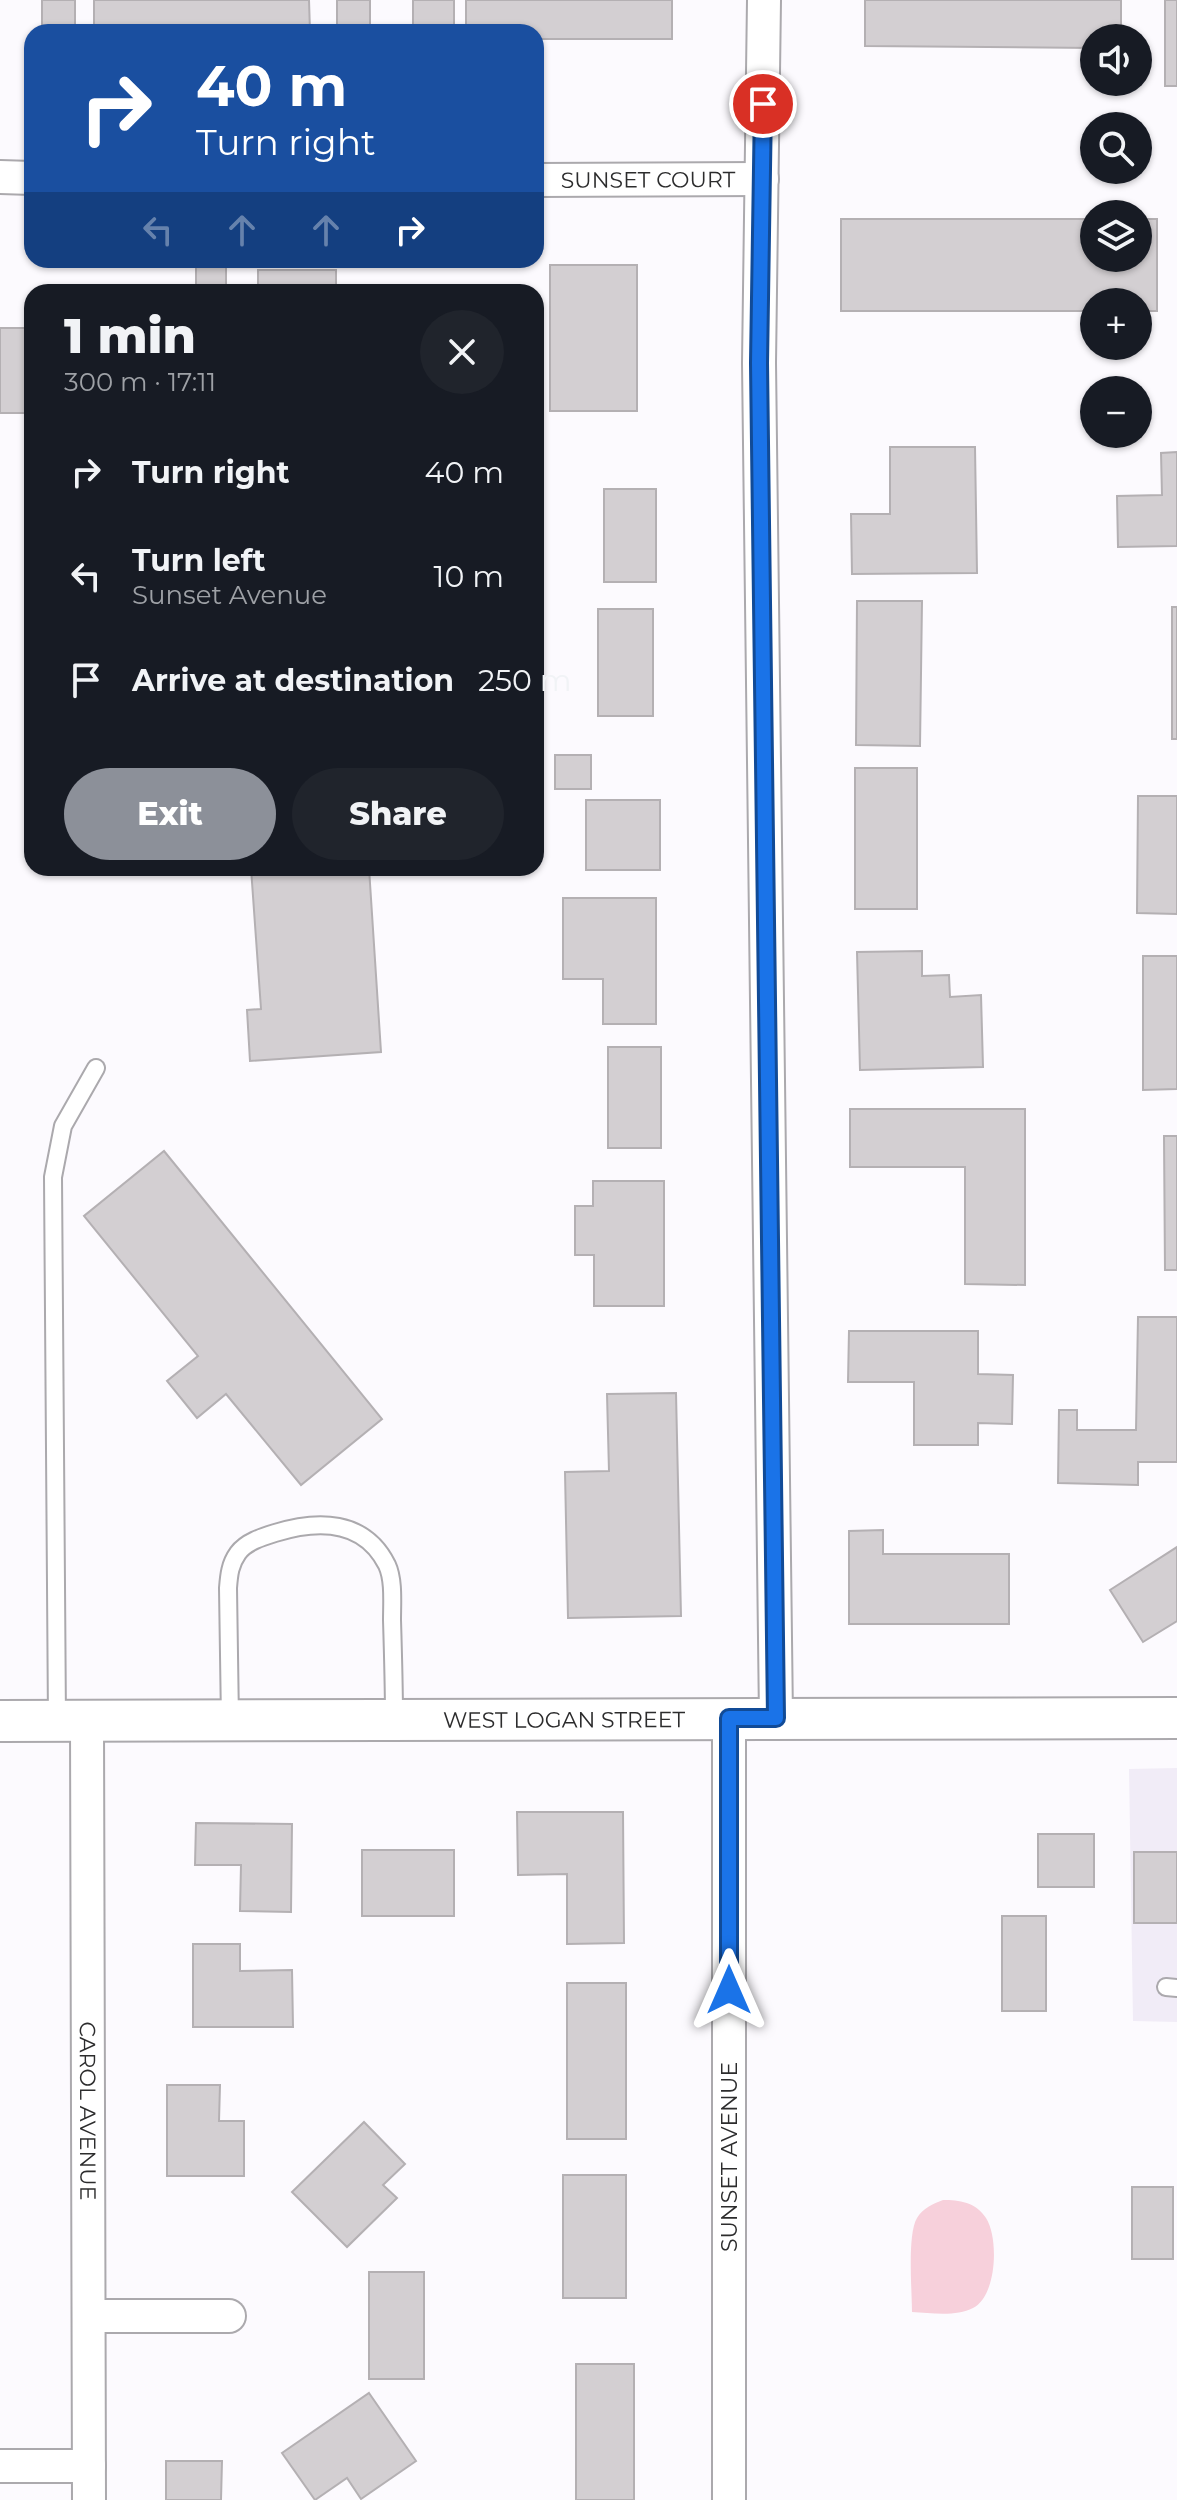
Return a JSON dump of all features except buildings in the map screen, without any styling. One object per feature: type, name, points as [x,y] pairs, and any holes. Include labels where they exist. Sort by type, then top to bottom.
[{"type":"street","points":[[764,0],[759,363],[776,1718]]},
{"type":"street","points":[[0,177],[24,178]]},
{"type":"street","name":"SUNSET COURT","points":[[544,180],[762,179]]},
{"type":"street","name":"SUNSET AVENUE","points":[[729,1718],[729,2500]]},
{"type":"street","name":"WEST LOGAN STREET","points":[[0,1721],[1177,1718]]},
{"type":"street","name":"CAROL AVENUE","points":[[72,1721],[90,2316],[89,2500]]},
{"type":"street","points":[[90,2316],[229,2316]]},
{"type":"street","points":[[0,2466],[89,2466]]},
{"type":"lane","points":[[72,1721],[53,1177],[63,1126],[96,1068]]},
{"type":"lane","points":[[230,1721],[230,1567],[240,1550],[260,1537],[320,1523],[347,1528],[374,1545],[389,1568],[394,1720]]},
{"type":"shaded area","points":[[1177,1768],[1177,2022],[1133,2021],[1129,1769]]},
{"type":"shaded area","points":[[943,2200],[972,2205],[986,2218],[993,2239],[991,2280],[981,2302],[966,2311],[943,2314],[912,2312],[911,2249],[914,2226],[922,2212]]},
{"type":"route","points":[[729,1990],[729,1718],[776,1718],[759,363],[763,104]]}]
